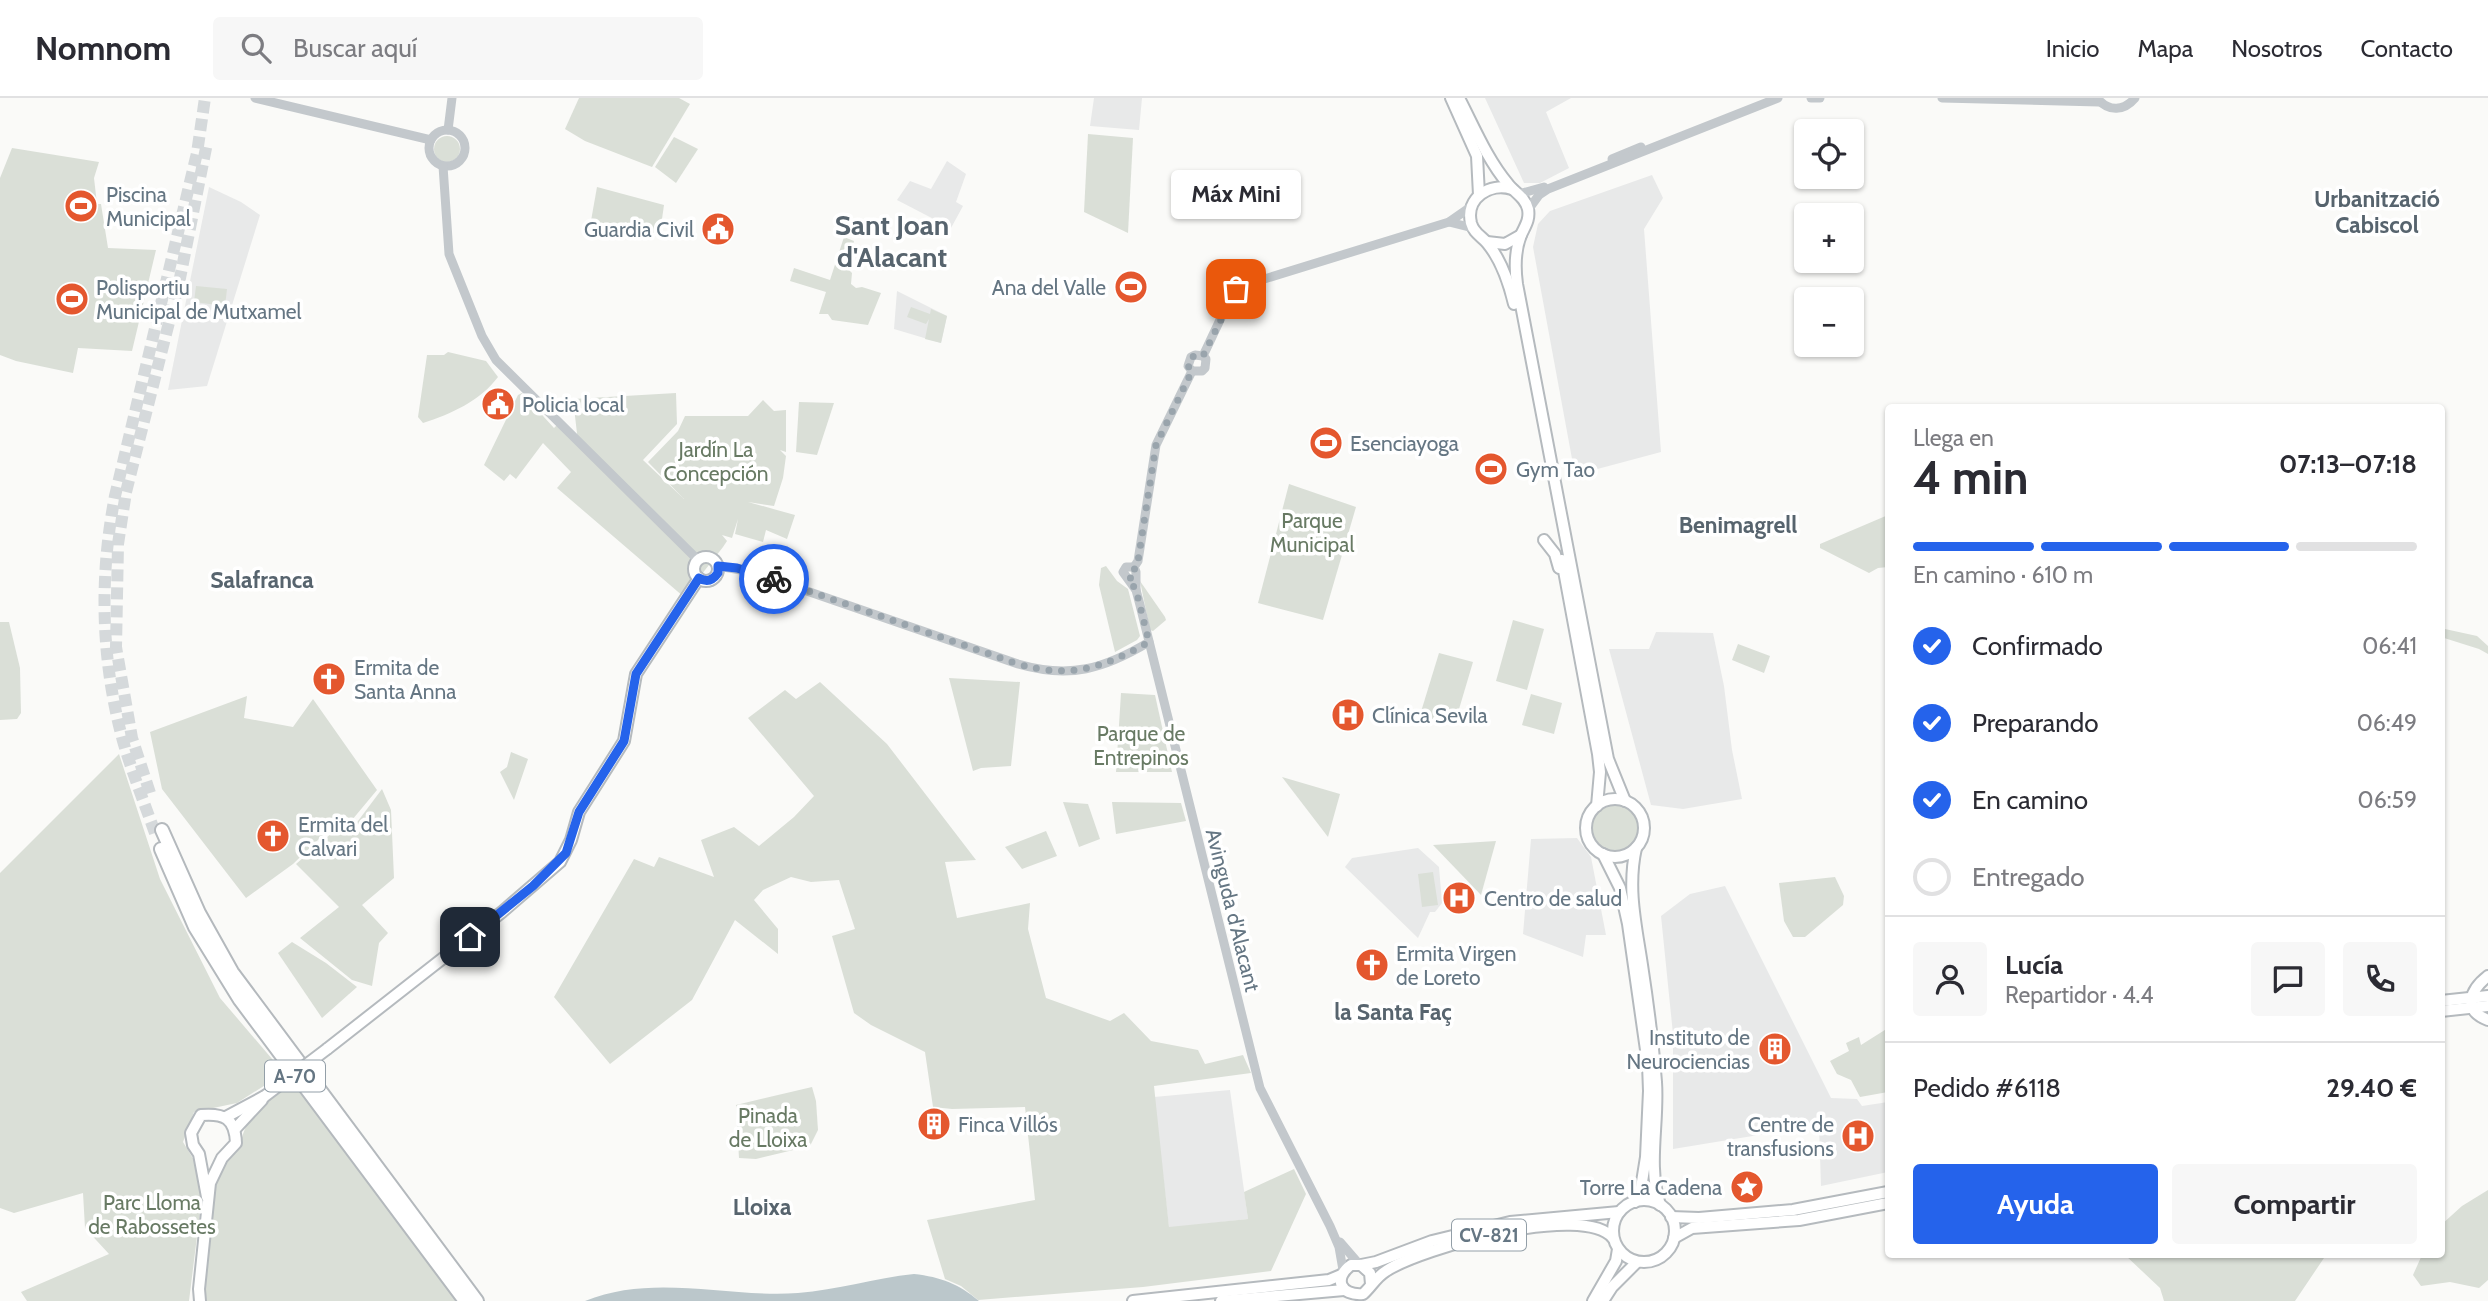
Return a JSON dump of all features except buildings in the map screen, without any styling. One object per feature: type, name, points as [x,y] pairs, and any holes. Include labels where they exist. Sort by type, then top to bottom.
[{"type":"highway","name":"A-70","points":[[465,1301],[222,974],[179,893],[159,831],[199,913],[232,972],[477,1301]]},
{"type":"main road","points":[[1451,98],[1477,156],[1479,195]]},
{"type":"main road","points":[[1459,98],[1494,167],[1528,210],[1527,223],[1521,235],[1517,284],[1608,759],[1625,801]]},
{"type":"main road","points":[[1515,191],[1498,187],[1479,195],[1472,206],[1470,217],[1473,228],[1487,242],[1504,272],[1512,295],[1598,754],[1600,772],[1597,806]]},
{"type":"main road","points":[[1487,242],[1505,244],[1521,235]]},
{"type":"main road","points":[[1544,540],[1555,554],[1571,615]]},
{"type":"main road","points":[[710,557],[718,566],[718,573],[713,579],[706,581],[699,578],[695,569],[698,560],[710,557]]},
{"type":"main road","points":[[226,1118],[265,1096],[327,1049],[502,912],[560,862],[571,839],[579,812],[624,741],[636,674],[699,578]]},
{"type":"main road","points":[[1635,1202],[1641,1188],[1646,1157],[1648,1064],[1628,924],[1620,888],[1604,855],[1593,846],[1586,828],[1589,816],[1597,806],[1614,799],[1635,807],[1643,820],[1644,834],[1636,848],[1633,865],[1632,899],[1653,1046],[1657,1101],[1654,1176],[1660,1205]]},
{"type":"main road","points":[[1604,855],[1617,857],[1636,848]]},
{"type":"main road","points":[[2488,976],[2475,989],[2472,1002],[2477,1014],[2488,1020]]},
{"type":"main road","points":[[2445,1011],[2488,996]]},
{"type":"main road","points":[[2445,1001],[2472,1002],[2488,1006]]},
{"type":"main road","points":[[235,1129],[253,1113],[265,1096]]},
{"type":"main road","points":[[198,1297],[209,1182],[222,1158],[236,1143],[235,1129],[226,1118],[212,1114],[201,1115],[191,1133],[192,1145],[199,1154],[209,1159],[222,1158]]},
{"type":"main road","points":[[199,1154],[207,1197]]},
{"type":"main road","points":[[1671,1217],[1687,1219],[1793,1210],[1885,1193]]},
{"type":"main road","points":[[1619,1212],[1613,1238],[1618,1249],[1637,1262],[1653,1261],[1660,1257],[1671,1246],[1674,1238],[1671,1217],[1660,1205],[1648,1200],[1635,1202]]},
{"type":"main road","name":"CV-821","points":[[1133,1301],[1329,1280],[1351,1265],[1376,1262],[1432,1241],[1510,1222],[1619,1212],[1635,1202]]},
{"type":"main road","points":[[1674,1238],[1692,1228],[1798,1220],[1885,1204]]},
{"type":"main road","name":"CV-821","points":[[1221,1301],[1345,1290],[1352,1295],[1363,1294],[1385,1272],[1431,1250],[1498,1232],[1543,1227],[1594,1226],[1609,1232],[1613,1238]]},
{"type":"main road","points":[[1592,1301],[1611,1271],[1618,1249]]},
{"type":"main road","points":[[1602,1301],[1637,1262]]},
{"type":"main road","points":[[1360,1264],[1370,1273],[1371,1284]]},
{"type":"main road","points":[[1342,1273],[1340,1282],[1345,1290]]},
{"type":"street","points":[[255,98],[431,140]]},
{"type":"street","points":[[448,130],[452,98]]},
{"type":"street","points":[[1515,191],[1531,192],[1769,98]]},
{"type":"street","points":[[1528,210],[1539,195],[1548,189],[1778,98]]},
{"type":"street","points":[[1811,98],[1820,98]]},
{"type":"street","points":[[1942,98],[2098,100],[2116,109],[2126,106],[2135,98]]},
{"type":"street","points":[[2058,100],[2070,98]]},
{"type":"street","points":[[448,130],[460,136],[464,141],[465,151],[462,159],[455,165],[443,166],[431,158],[429,148],[431,140],[441,131],[448,130]]},
{"type":"street","points":[[443,166],[449,254],[482,336],[496,360],[698,560]]},
{"type":"street","points":[[1449,222],[1472,206]]},
{"type":"street","points":[[1449,222],[1473,228]]},
{"type":"street","name":"Avinguda d'Alacant","points":[[1342,1273],[1339,1247],[1260,1088],[1132,574],[1138,561],[1156,445],[1192,371],[1188,366],[1191,357],[1203,356],[1236,289],[1449,222]]},
{"type":"street","points":[[718,566],[752,572],[1042,670],[1067,672],[1094,668],[1118,660],[1149,642]]},
{"type":"street","name":"Avinguda d'Alacant","points":[[1329,1226],[1360,1264]]},
{"type":"shaded area","points":[[1094,98],[1142,98],[1139,130],[1090,126]]},
{"type":"shaded area","points":[[1485,98],[1571,98],[1546,112],[1569,168],[1540,183],[1524,183]]},
{"type":"shaded area","points":[[947,161],[966,174],[956,202],[963,206],[951,228],[897,200],[910,181],[931,189]]},
{"type":"shaded area","points":[[1652,175],[1663,198],[1644,229],[1661,452],[1575,475],[1533,247],[1538,224],[1550,211]]},
{"type":"shaded area","points":[[209,187],[241,202],[260,215],[207,386],[168,390]]},
{"type":"shaded area","points":[[897,291],[947,316],[941,343],[894,329]]},
{"type":"shaded area","points":[[1656,632],[1713,633],[1742,799],[1683,809],[1651,805],[1609,649],[1649,649]]},
{"type":"shaded area","points":[[1577,838],[1591,857],[1606,935],[1586,935],[1583,957],[1523,934],[1531,839]]},
{"type":"shaded area","points":[[1418,848],[1439,867],[1442,903],[1435,912],[1430,912],[1418,938],[1345,867],[1352,858]]},
{"type":"shaded area","points":[[1725,886],[1831,1098],[1857,1099],[1862,1106],[1885,1102],[1885,1173],[1821,1186],[1819,1125],[1673,1149],[1673,1034],[1661,916],[1690,894]]},
{"type":"shaded area","points":[[1230,1090],[1248,1219],[1169,1228],[1154,1097]]},
{"type":"shaded area","points":[[914,1274],[949,1282],[979,1301],[585,1301],[611,1293],[664,1287],[771,1294],[798,1293]]},
{"type":"green space","points":[[579,98],[679,98],[690,104],[652,167],[585,141],[565,129]]},
{"type":"green space","points":[[1088,134],[1133,138],[1128,233],[1084,212]]},
{"type":"green space","points":[[447,136],[456,140],[460,149],[456,158],[447,162],[438,158],[434,149],[438,140]]},
{"type":"green space","points":[[674,137],[698,149],[676,183],[655,167]]},
{"type":"green space","name":"Polisportiu Municipal de Mutxamel","points":[[12,148],[99,162],[94,178],[97,204],[101,204],[108,248],[156,250],[132,351],[78,348],[73,373],[0,355],[0,178]]},
{"type":"green space","points":[[597,187],[664,205],[660,233],[589,232]]},
{"type":"green space","points":[[844,237],[854,241],[846,267],[852,273],[851,284],[856,288],[862,287],[881,293],[868,325],[832,320],[828,314],[819,314],[826,292],[790,281],[794,268],[830,280]]},
{"type":"green space","points":[[196,286],[227,289],[225,306],[194,302]]},
{"type":"green space","points":[[911,307],[930,314],[931,309],[947,316],[941,343],[925,339],[929,319],[926,324],[907,317]]},
{"type":"green space","points":[[448,352],[486,361],[498,377],[483,393],[464,406],[423,423],[418,417],[427,355],[444,355]]},
{"type":"green space","name":"Jardín La Concepción","points":[[522,393],[554,428],[558,424],[578,442],[573,399],[676,393],[677,424],[643,460],[684,499],[648,462],[678,431],[685,416],[748,416],[763,400],[774,411],[786,410],[786,452],[780,450],[786,456],[783,478],[774,506],[748,502],[795,515],[787,539],[766,530],[763,542],[735,534],[738,519],[732,538],[722,535],[727,541],[684,597],[557,488],[571,472],[543,443],[516,479],[510,474],[504,481],[484,465],[518,395]]},
{"type":"green space","points":[[799,402],[834,403],[817,455],[796,452]]},
{"type":"green space","name":"Parque Municipal","points":[[1289,484],[1356,507],[1323,620],[1258,603]]},
{"type":"green space","points":[[1885,516],[1885,567],[1869,573],[1820,548],[1820,544]]},
{"type":"green space","points":[[1106,566],[1117,581],[1128,589],[1140,636],[1115,652],[1099,585],[1101,568]]},
{"type":"green space","points":[[1140,581],[1166,620],[1153,631],[1150,630]]},
{"type":"green space","points":[[1513,620],[1544,629],[1527,690],[1496,681]]},
{"type":"green space","points":[[0,622],[9,622],[20,668],[21,713],[17,719],[0,720]]},
{"type":"green space","points":[[2445,629],[2477,636],[2488,646],[2488,654],[2445,638]]},
{"type":"green space","points":[[1738,644],[1770,656],[1764,673],[1732,660]]},
{"type":"green space","points":[[1439,653],[1473,662],[1454,726],[1420,715]]},
{"type":"green space","points":[[949,678],[1020,682],[1011,766],[973,771]]},
{"type":"green space","points":[[820,682],[887,744],[976,860],[945,862],[957,918],[1030,903],[1028,929],[1046,998],[1110,1021],[1124,1013],[1151,1041],[1198,1050],[1205,1064],[1243,1055],[1251,1073],[1154,1086],[1169,1227],[1248,1219],[1244,1192],[1294,1169],[1306,1194],[1271,1271],[1143,1287],[978,1300],[961,1286],[945,1279],[927,1220],[1035,1200],[1025,1107],[933,1107],[925,1052],[871,1025],[854,1013],[832,936],[855,929],[839,880],[811,882],[791,877],[763,890],[754,900],[778,929],[778,954],[735,920],[692,1000],[610,1064],[554,997],[634,859],[654,867],[659,857],[714,877],[701,840],[734,827],[759,846],[814,796],[748,718],[785,690],[796,699]]},
{"type":"green space","name":"Parque de Entrepinos","points":[[1121,693],[1155,695],[1172,772],[1116,772]]},
{"type":"green space","points":[[1531,694],[1562,703],[1554,734],[1522,725]]},
{"type":"green space","points":[[247,696],[244,718],[293,727],[313,699],[377,790],[352,820],[344,815],[293,864],[246,898],[162,789],[150,732]]},
{"type":"green space","points":[[511,752],[528,759],[514,800],[500,772],[507,767]]},
{"type":"green space","name":"Parc Lloma de Rabossetes","points":[[119,754],[160,879],[220,998],[284,1073],[237,1103],[194,1112],[183,1142],[197,1165],[202,1196],[189,1301],[27,1301],[21,1292],[109,1254],[85,1228],[83,1193],[14,1213],[0,1208],[0,873]]},
{"type":"green space","points":[[1282,777],[1340,794],[1328,837]]},
{"type":"green space","points":[[382,789],[391,810],[394,878],[362,905],[388,933],[379,943],[372,986],[352,980],[300,938],[339,907],[296,864],[347,820],[355,825]]},
{"type":"green space","points":[[1063,802],[1088,804],[1100,839],[1079,847]]},
{"type":"green space","points":[[1112,802],[1181,803],[1186,821],[1116,834]]},
{"type":"green space","points":[[1616,803],[1634,810],[1641,828],[1634,846],[1616,853],[1598,846],[1591,828],[1598,810]]},
{"type":"green space","points":[[1046,831],[1057,856],[1022,869],[1005,847]]},
{"type":"green space","points":[[1496,841],[1481,895],[1433,845]]},
{"type":"green space","points":[[1433,872],[1438,905],[1422,907],[1418,874]]},
{"type":"green space","points":[[1835,877],[1844,896],[1843,905],[1805,937],[1793,937],[1784,921],[1779,883]]},
{"type":"green space","points":[[292,942],[357,987],[322,1018],[278,953]]},
{"type":"green space","points":[[1885,1030],[1885,1093],[1860,1097],[1851,1080],[1837,1074],[1830,1061],[1849,1051],[1846,1043],[1859,1037],[1861,1045]]},
{"type":"green space","points":[[293,1078],[459,1301],[205,1301],[212,1199],[220,1171],[237,1150],[252,1118]]},
{"type":"green space","name":"Pinada de Lloixa","points":[[812,1087],[818,1130],[810,1146],[756,1159],[739,1158],[736,1105]]},
{"type":"green space","points":[[2488,1190],[2488,1280],[2479,1288],[2450,1282],[2421,1286],[2413,1275],[2421,1258],[2445,1258],[2445,1221],[2462,1206]]},
{"type":"green space","points":[[2128,1258],[2324,1258],[2295,1301],[2164,1301],[2160,1288]]},
{"type":"tunnel","points":[[155,833],[123,741],[110,680],[105,619],[106,557],[115,496],[197,153],[205,98]]},
{"type":"tunnel","points":[[150,793],[132,738],[116,647],[118,544],[126,492],[179,283],[207,143]]},
{"type":"way so far","points":[[774,579],[1042,670],[1067,672],[1094,668],[1118,660],[1149,642],[1136,590],[1128,578],[1133,578],[1136,572],[1134,568],[1138,561],[1156,445],[1192,371],[1188,366],[1189,360],[1198,354],[1203,356],[1236,289]]},
{"type":"place","name":"Piscina Municipal","points":[[81,206]]},
{"type":"place","name":"Guardia Civil","points":[[718,229]]},
{"type":"place","name":"Ana del Valle","points":[[1131,287]]},
{"type":"place","name":"Máx Mini","points":[[1236,289]]},
{"type":"place","name":"Polisportiu Municipal de Mutxamel","points":[[72,299]]},
{"type":"place","name":"Policia local","points":[[498,404]]},
{"type":"place","name":"Esenciayoga","points":[[1326,443]]},
{"type":"place","name":"Gym Tao","points":[[1491,469]]},
{"type":"place","name":"Ermita de Santa Anna","points":[[329,679]]},
{"type":"place","name":"Clínica Sevila","points":[[1348,715]]},
{"type":"place","name":"Ermita del Calvari","points":[[273,836]]},
{"type":"place","name":"Centro de salud","points":[[1459,898]]},
{"type":"place","name":"Ermita Virgen de Loreto","points":[[1372,965]]},
{"type":"place","name":"Instituto de Neurociencias","points":[[1775,1049]]},
{"type":"place","name":"Finca Villós","points":[[934,1124]]},
{"type":"place","name":"Centre de transfusions","points":[[1858,1136]]},
{"type":"place","name":"Torre La Cadena","points":[[1747,1187]]},
{"type":"district","name":"Urbanització Cabiscol","points":[[2377,212]]},
{"type":"district","name":"Sant Joan d'Alacant","points":[[892,241]]},
{"type":"district","name":"Benimagrell","points":[[1738,525]]},
{"type":"district","name":"Salafranca","points":[[262,580]]},
{"type":"district","name":"la Santa Faç","points":[[1393,1012]]},
{"type":"district","name":"Lloixa","points":[[762,1207]]},
{"type":"route","points":[[470,937],[533,886],[560,862],[566,853],[579,812],[624,741],[636,674],[699,578],[706,581],[713,579],[718,573],[718,566],[737,568],[774,579]]}]
